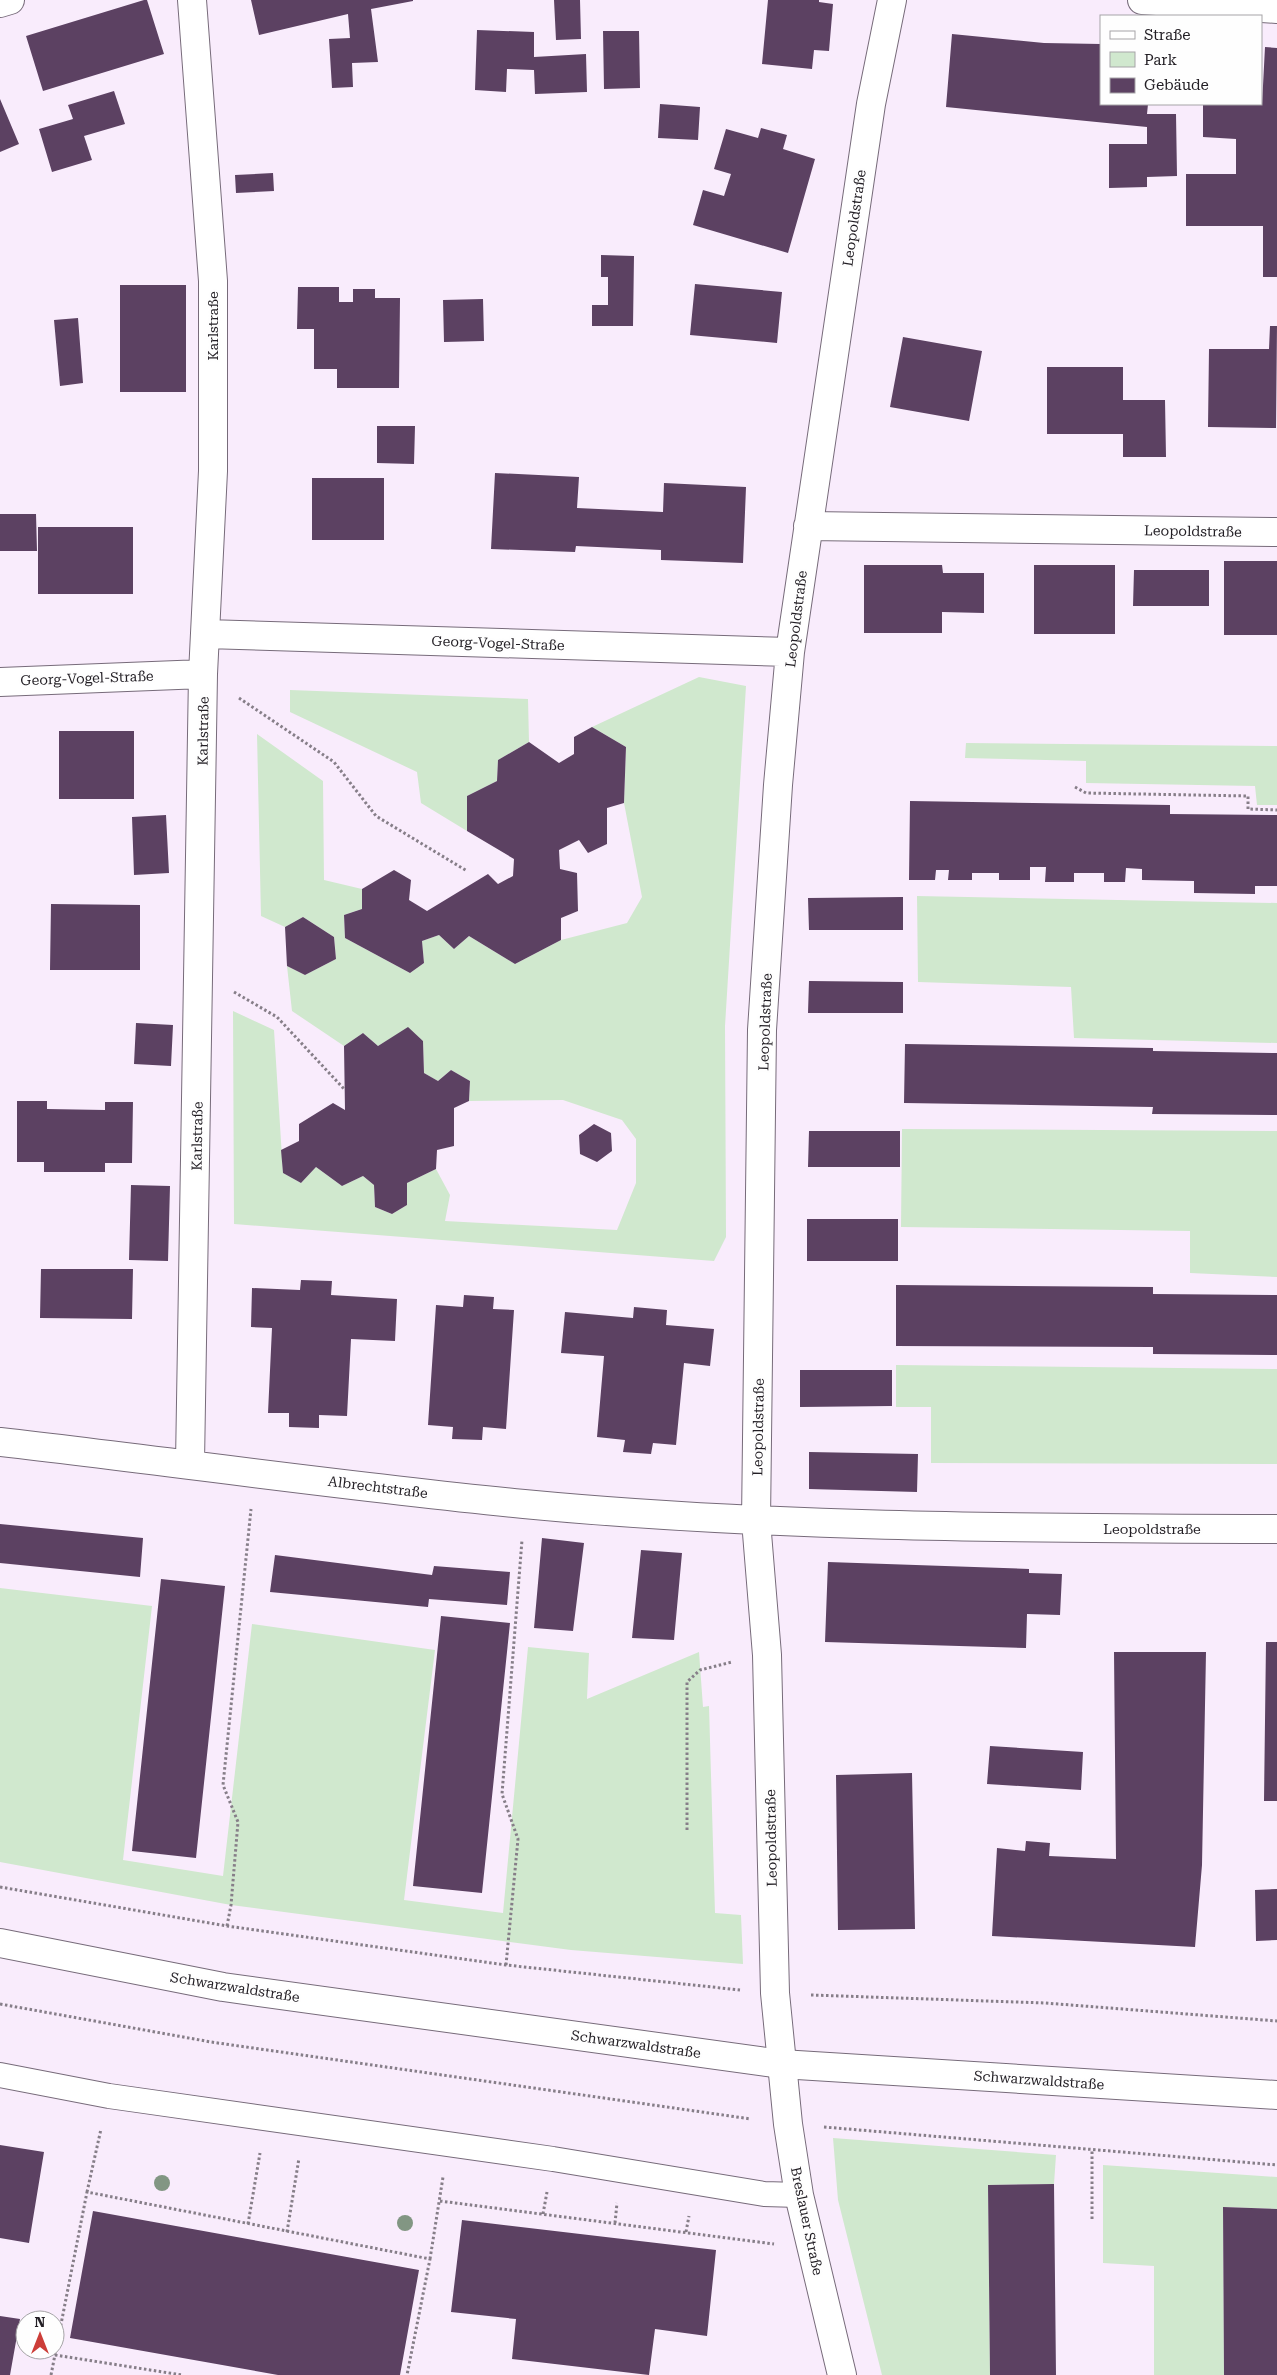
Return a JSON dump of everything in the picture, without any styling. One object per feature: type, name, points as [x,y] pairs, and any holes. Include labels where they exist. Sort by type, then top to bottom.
[{"type":"street","points":[[0,4],[10,0]]},
{"type":"street","name":"Karlstraße","points":[[190,1463],[200,973],[203,674],[213,471],[213,281],[192,0]]},
{"type":"street","name":"Leopoldstraße","points":[[781,2064],[775,1993],[767,1655],[756,1521],[762,1030],[778,785],[790,652],[871,104],[892,0]]},
{"type":"street","points":[[1142,0],[1277,9]]},
{"type":"street","name":"Leopoldstraße","points":[[808,526],[1277,532]]},
{"type":"street","name":"Georg-Vogel-Straße","points":[[206,634],[790,652]]},
{"type":"street","name":"Georg-Vogel-Straße","points":[[0,682],[203,674]]},
{"type":"street","name":"Albrechtstraße","points":[[0,1442],[525,1504],[756,1521]]},
{"type":"street","name":"Leopoldstraße","points":[[756,1521],[1096,1529],[1277,1529]]},
{"type":"street","name":"Schwarzwaldstraße","points":[[0,1943],[223,1987],[781,2064],[1277,2095]]},
{"type":"street","name":"Breslauer Straße","points":[[781,2064],[799,2195],[842,2375]]},
{"type":"lane","points":[[0,2075],[109,2096],[553,2159],[764,2194],[799,2195]]},
{"type":"path","points":[[203,674],[334,762],[376,816],[467,871]]},
{"type":"path","points":[[1075,787],[1086,793],[1248,796],[1248,810],[1277,810]]},
{"type":"path","points":[[200,973],[277,1017],[345,1090]]},
{"type":"path","points":[[227,1926],[231,1905],[238,1822],[223,1785],[254,1473]]},
{"type":"path","points":[[506,1965],[518,1839],[502,1794],[525,1504]]},
{"type":"path","points":[[687,1830],[687,1682],[700,1670],[767,1655]]},
{"type":"path","points":[[0,1887],[227,1926],[506,1965],[775,1993],[1044,2003],[1277,2021]]},
{"type":"path","points":[[0,2004],[221,2043],[788,2124],[1277,2165]]},
{"type":"path","points":[[64,2310],[86,2192],[109,2096]]},
{"type":"path","points":[[248,2224],[266,2119]]},
{"type":"path","points":[[287,2232],[304,2125]]},
{"type":"path","points":[[1092,2150],[1092,2219]]},
{"type":"path","points":[[86,2192],[430,2259]]},
{"type":"path","points":[[407,2375],[440,2201],[812,2249]]},
{"type":"path","points":[[65,2357],[182,2375]]},
{"type":"path","points":[[51,2375],[54,2360]]},
{"type":"green space","points":[[699,677],[746,686],[725,1026],[726,1237],[714,1261],[234,1224],[233,1011],[274,1030],[283,1173],[301,1183],[316,1167],[342,1186],[363,1176],[374,1185],[375,1207],[392,1214],[407,1205],[407,1183],[436,1169],[450,1195],[445,1221],[617,1230],[636,1183],[636,1139],[622,1120],[563,1100],[469,1101],[470,1081],[451,1070],[438,1081],[424,1073],[423,1041],[408,1028],[378,1046],[363,1033],[344,1046],[292,1011],[287,966],[305,975],[336,959],[334,937],[303,917],[285,927],[261,916],[257,734],[323,781],[324,880],[362,889],[362,909],[344,915],[345,938],[410,973],[424,963],[422,941],[439,935],[454,949],[469,936],[515,964],[561,940],[627,923],[642,897],[624,803],[626,747],[592,727]]},
{"type":"green space","points":[[290,690],[528,699],[529,742],[498,760],[497,781],[467,796],[467,831],[421,803],[417,772],[290,712]]},
{"type":"green space","points":[[966,743],[1277,746],[1277,805],[1257,805],[1255,786],[1086,783],[1086,761],[965,758]]},
{"type":"green space","points":[[917,896],[1277,903],[1277,1043],[1074,1038],[1071,987],[918,982]]},
{"type":"green space","points":[[902,1129],[1277,1131],[1277,1277],[1190,1273],[1190,1231],[901,1227]]},
{"type":"green space","points":[[896,1365],[1277,1369],[1277,1464],[931,1463],[931,1407],[896,1407]]},
{"type":"green space","points":[[0,1588],[152,1606],[123,1860],[223,1876],[252,1624],[435,1650],[404,1900],[503,1913],[528,1647],[589,1653],[587,1699],[699,1652],[703,1707],[709,1706],[715,1913],[741,1915],[743,1964],[571,1950],[231,1905],[0,1862]]},
{"type":"green space","points":[[833,2138],[1056,2155],[1054,2184],[988,2185],[990,2375],[882,2375],[838,2200]]},
{"type":"green space","points":[[1103,2165],[1277,2177],[1277,2209],[1223,2207],[1224,2375],[1154,2375],[1154,2266],[1103,2263]]},
{"type":"building","points":[[147,0],[164,54],[43,91],[26,36]]},
{"type":"building","points":[[251,0],[413,1],[371,9],[378,62],[352,63],[353,87],[332,88],[329,39],[350,38],[348,14],[259,35]]},
{"type":"building","points":[[554,0],[580,0],[581,39],[556,40]]},
{"type":"building","points":[[768,0],[819,0],[819,2],[833,4],[829,51],[814,50],[812,69],[762,64]]},
{"type":"building","points":[[477,30],[534,32],[534,57],[586,54],[587,92],[535,94],[534,70],[507,69],[506,92],[475,90]]},
{"type":"building","points":[[603,31],[639,31],[640,88],[604,89]]},
{"type":"building","points":[[952,34],[1044,43],[1100,44],[1100,105],[1148,105],[1147,114],[1176,114],[1177,176],[1147,177],[1147,187],[1109,188],[1109,144],[1147,144],[1147,127],[946,107]]},
{"type":"building","points":[[1265,47],[1277,48],[1277,277],[1263,277],[1263,226],[1186,226],[1186,174],[1236,174],[1236,139],[1203,137],[1203,105],[1262,105]]},
{"type":"building","points":[[114,91],[125,124],[84,136],[92,160],[52,172],[39,129],[73,119],[68,105]]},
{"type":"building","points":[[0,99],[19,144],[0,152]]},
{"type":"building","points":[[660,104],[700,107],[698,140],[658,138]]},
{"type":"building","points":[[761,128],[787,135],[783,149],[815,159],[788,253],[693,225],[703,190],[724,196],[731,174],[714,169],[726,129],[758,138]]},
{"type":"building","points":[[273,173],[274,191],[236,193],[235,175]]},
{"type":"building","points":[[601,255],[634,256],[633,326],[592,326],[592,305],[608,305],[608,277],[601,277]]},
{"type":"building","points":[[695,284],[782,292],[777,343],[690,335]]},
{"type":"building","points":[[120,285],[186,285],[186,392],[120,392]]},
{"type":"building","points":[[298,287],[339,287],[339,302],[353,302],[353,289],[375,289],[375,298],[400,298],[399,388],[337,388],[337,369],[314,369],[314,329],[297,329]]},
{"type":"building","points":[[483,299],[484,341],[444,342],[443,300]]},
{"type":"building","points":[[78,318],[83,383],[60,386],[54,320]]},
{"type":"building","points":[[1270,326],[1277,326],[1276,428],[1208,427],[1209,349],[1269,349]]},
{"type":"building","points":[[903,337],[982,351],[969,421],[890,407]]},
{"type":"building","points":[[1047,367],[1123,367],[1123,400],[1165,400],[1166,457],[1123,457],[1123,434],[1047,434]]},
{"type":"building","points":[[377,426],[415,426],[414,464],[377,463]]},
{"type":"building","points":[[495,473],[579,477],[577,508],[663,512],[664,483],[746,487],[743,563],[661,560],[661,550],[576,546],[575,552],[491,549]]},
{"type":"building","points":[[312,478],[384,478],[384,540],[312,540]]},
{"type":"building","points":[[0,514],[36,514],[37,551],[0,551]]},
{"type":"building","points":[[38,527],[133,527],[133,594],[38,594]]},
{"type":"building","points":[[1224,561],[1277,561],[1277,635],[1224,635]]},
{"type":"building","points":[[864,565],[942,565],[943,573],[984,573],[984,613],[942,612],[942,633],[864,633]]},
{"type":"building","points":[[1034,565],[1115,565],[1115,634],[1034,634]]},
{"type":"building","points":[[1134,570],[1209,570],[1209,606],[1133,606]]},
{"type":"building","points":[[592,727],[626,747],[624,803],[607,808],[607,844],[588,853],[579,840],[559,850],[560,869],[577,873],[578,911],[561,918],[561,940],[515,964],[469,936],[454,949],[439,935],[422,941],[424,963],[410,973],[345,938],[344,915],[362,909],[362,889],[394,870],[411,880],[409,900],[427,911],[488,874],[498,884],[513,876],[514,859],[467,831],[467,796],[497,781],[498,760],[529,742],[559,763],[574,754],[574,737]]},
{"type":"building","points":[[59,731],[134,731],[134,799],[59,799]]},
{"type":"building","points":[[910,801],[1170,805],[1170,814],[1277,815],[1277,886],[1255,886],[1255,894],[1194,893],[1194,881],[1142,880],[1142,869],[1126,868],[1125,882],[1104,882],[1104,873],[1074,873],[1074,882],[1045,882],[1046,867],[1030,867],[1030,880],[999,880],[999,873],[972,873],[972,880],[948,880],[949,870],[936,870],[935,880],[909,880]]},
{"type":"building","points":[[166,815],[169,873],[134,875],[132,817]]},
{"type":"building","points":[[903,897],[903,930],[809,930],[808,898]]},
{"type":"building","points":[[51,904],[140,905],[140,970],[50,970]]},
{"type":"building","points":[[303,917],[334,937],[336,959],[305,975],[287,966],[285,927]]},
{"type":"building","points":[[809,981],[903,982],[903,1013],[808,1013]]},
{"type":"building","points":[[136,1023],[173,1025],[171,1066],[134,1064]]},
{"type":"building","points":[[408,1027],[423,1041],[424,1073],[438,1081],[451,1070],[470,1081],[469,1101],[454,1108],[454,1146],[437,1150],[436,1169],[407,1183],[407,1205],[392,1214],[375,1207],[374,1185],[363,1176],[342,1186],[316,1167],[301,1183],[283,1173],[281,1150],[299,1141],[299,1124],[333,1103],[345,1110],[344,1046],[363,1033],[378,1046]]},
{"type":"building","points":[[905,1044],[1153,1048],[1153,1051],[1277,1053],[1277,1115],[1152,1114],[1153,1107],[904,1103]]},
{"type":"building","points":[[17,1101],[47,1101],[47,1109],[105,1110],[105,1102],[133,1102],[132,1163],[105,1163],[105,1172],[44,1172],[44,1162],[17,1162]]},
{"type":"building","points":[[594,1124],[611,1133],[612,1151],[597,1162],[580,1154],[579,1135]]},
{"type":"building","points":[[809,1131],[900,1131],[900,1167],[808,1167]]},
{"type":"building","points":[[131,1185],[170,1186],[168,1261],[129,1260]]},
{"type":"building","points":[[807,1219],[898,1219],[898,1261],[807,1261]]},
{"type":"building","points":[[41,1269],[133,1269],[132,1319],[40,1318]]},
{"type":"building","points":[[301,1280],[332,1281],[331,1295],[397,1299],[395,1341],[351,1339],[347,1416],[319,1415],[319,1428],[289,1427],[289,1413],[268,1413],[272,1328],[251,1327],[252,1288],[300,1290]]},
{"type":"building","points":[[896,1285],[1153,1287],[1153,1294],[1277,1295],[1277,1355],[1153,1354],[1153,1347],[896,1346]]},
{"type":"building","points":[[464,1295],[494,1297],[493,1309],[514,1310],[506,1429],[483,1427],[482,1440],[452,1439],[453,1427],[428,1425],[436,1305],[463,1307]]},
{"type":"building","points":[[634,1307],[667,1310],[666,1325],[714,1329],[710,1366],[684,1363],[676,1445],[653,1443],[651,1454],[623,1452],[625,1440],[597,1437],[604,1356],[561,1353],[565,1312],[633,1318]]},
{"type":"building","points":[[800,1370],[892,1370],[892,1406],[800,1407]]},
{"type":"building","points":[[809,1452],[918,1454],[917,1492],[809,1489]]},
{"type":"building","points":[[0,1524],[143,1538],[140,1577],[0,1563]]},
{"type":"building","points":[[542,1538],[584,1543],[573,1631],[534,1628]]},
{"type":"building","points":[[641,1550],[682,1553],[674,1640],[632,1638]]},
{"type":"building","points":[[275,1555],[432,1575],[434,1566],[510,1572],[507,1605],[429,1599],[428,1607],[270,1592]]},
{"type":"building","points":[[828,1562],[1029,1569],[1029,1573],[1062,1574],[1060,1615],[1027,1614],[1026,1648],[825,1642]]},
{"type":"building","points":[[161,1579],[225,1586],[196,1858],[132,1851]]},
{"type":"building","points":[[441,1616],[510,1623],[482,1893],[413,1886]]},
{"type":"building","points":[[1266,1642],[1277,1642],[1277,1801],[1264,1801]]},
{"type":"building","points":[[1114,1652],[1206,1652],[1202,1865],[1195,1947],[992,1936],[997,1848],[1025,1851],[1026,1841],[1050,1843],[1049,1856],[1116,1859]]},
{"type":"building","points":[[990,1746],[1083,1752],[1081,1790],[987,1784]]},
{"type":"building","points":[[912,1773],[915,1929],[838,1930],[836,1775]]},
{"type":"building","points":[[1277,1889],[1277,1940],[1256,1941],[1255,1890]]},
{"type":"building","points":[[0,2145],[44,2152],[29,2243],[0,2238]]},
{"type":"building","points":[[1054,2184],[1056,2375],[990,2375],[988,2185]]},
{"type":"building","points":[[1223,2207],[1277,2209],[1277,2375],[1224,2375]]},
{"type":"building","points":[[93,2211],[419,2270],[400,2375],[278,2375],[70,2338]]},
{"type":"building","points":[[462,2220],[716,2250],[707,2336],[655,2329],[649,2375],[512,2359],[516,2319],[451,2312]]},
{"type":"building","points":[[0,2316],[15,2318],[15,2347],[10,2375],[0,2375]]}]
